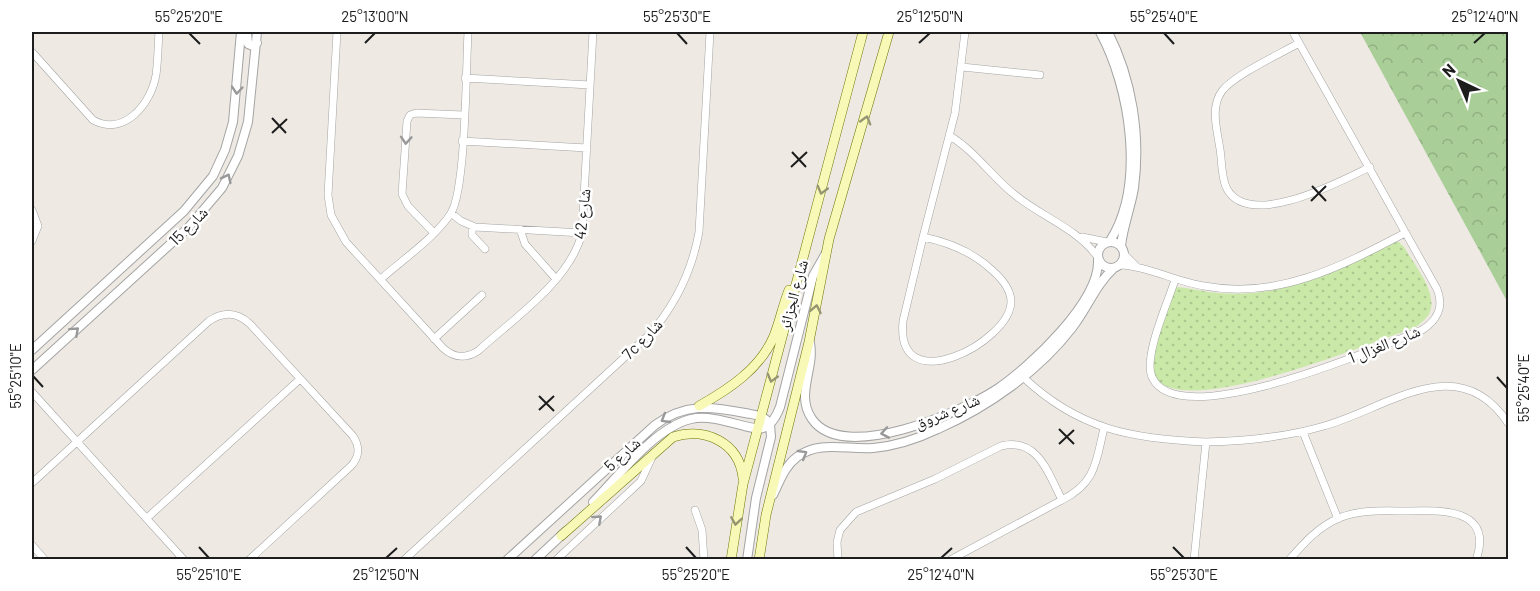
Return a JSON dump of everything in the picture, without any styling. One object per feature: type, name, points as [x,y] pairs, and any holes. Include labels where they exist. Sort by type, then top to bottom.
[{"type":"main road","name":"شارع الجزائر","points":[[731,560],[743,484],[863,32]]},
{"type":"main road","name":"شارع الجزائر","points":[[759,560],[770,501],[809,342],[826,253],[889,32]]},
{"type":"main road","points":[[699,406],[738,381],[764,353],[773,337],[790,289],[799,273]]},
{"type":"main road","points":[[561,536],[654,452],[673,438],[684,434],[695,433],[716,438],[737,458],[743,484]]},
{"type":"street","points":[[32,52],[87,114],[101,124],[109,125],[126,121],[135,114],[149,96],[156,74],[159,32]]},
{"type":"street","name":"شارع 15","points":[[32,350],[191,203],[218,168],[233,122],[241,32]]},
{"type":"street","points":[[247,32],[248,44],[253,46],[257,43]]},
{"type":"street","name":"شارع 15","points":[[32,370],[188,228],[222,188],[243,140],[250,108],[257,32]]},
{"type":"street","points":[[337,32],[329,205],[340,234],[434,339],[482,296]]},
{"type":"street","points":[[381,279],[451,213],[457,196],[468,32]]},
{"type":"street","name":"شارع 42","points":[[434,339],[456,356],[472,355],[556,279],[575,254],[582,233],[593,32]]},
{"type":"street","name":"7c شارع","points":[[404,560],[650,334],[678,296],[693,260],[699,232],[710,32]]},
{"type":"street","points":[[923,237],[955,247],[983,262],[1005,283],[1010,295],[1010,309],[999,326],[962,353],[941,362],[919,358],[909,348],[903,335],[903,321],[923,237],[950,136],[962,67],[965,32]]},
{"type":"street","points":[[1098,258],[1100,247],[1109,241],[1125,201],[1130,134],[1118,72],[1100,32]]},
{"type":"street","points":[[1108,32],[1126,76],[1136,129],[1135,176],[1123,250],[1117,267]]},
{"type":"street","name":"شارع الغزال 1","points":[[1175,280],[1150,357],[1152,376],[1157,385],[1173,395],[1210,397],[1235,393],[1324,367],[1429,326],[1439,313],[1440,296],[1370,166],[1293,32]]},
{"type":"street","points":[[1299,43],[1229,84],[1219,94],[1215,114],[1227,189],[1238,200],[1252,205],[1282,201],[1328,188],[1370,166]]},
{"type":"street","points":[[962,67],[1040,75]]},
{"type":"street","points":[[465,78],[590,85]]},
{"type":"street","points":[[433,232],[408,207],[402,194],[407,121],[410,115],[416,113],[463,116]]},
{"type":"street","points":[[950,136],[970,151],[1019,199],[1080,236],[1103,266],[1138,267],[1175,280],[1207,287],[1237,289],[1283,285],[1332,270],[1405,232]]},
{"type":"street","points":[[462,141],[587,148]]},
{"type":"street","points":[[32,210],[38,226],[32,241]]},
{"type":"street","points":[[451,213],[472,226],[582,233]]},
{"type":"street","points":[[472,226],[472,235],[486,249]]},
{"type":"street","points":[[520,229],[525,244],[556,279]]},
{"type":"street","points":[[1080,236],[1109,241],[1123,250],[1138,267]]},
{"type":"street","points":[[747,560],[756,498],[771,437],[770,424],[780,407],[813,276],[826,253]]},
{"type":"street","name":"شارع شروق","points":[[809,342],[811,356],[805,403],[812,420],[822,429],[836,435],[893,432],[987,395],[1011,379],[1046,348],[1069,322],[1096,277],[1098,258]]},
{"type":"street","points":[[105,304],[134,272],[133,267],[127,263]]},
{"type":"street","name":"شارع شروق","points":[[770,501],[787,467],[805,452],[819,447],[887,446],[941,428],[996,397],[1023,377],[1066,336],[1117,267]]},
{"type":"street","points":[[32,483],[215,317],[238,315],[250,324],[357,441],[358,455],[351,466],[249,560]]},
{"type":"street","points":[[1023,377],[1070,413],[1104,428],[1144,437],[1206,442],[1303,432],[1362,414],[1417,390],[1436,385],[1462,387],[1479,394],[1493,405],[1509,423]]},
{"type":"street","points":[[147,518],[300,379]]},
{"type":"street","points":[[32,392],[184,560]]},
{"type":"street","name":"شارع 5","points":[[507,560],[655,425],[676,412],[699,406],[762,416]]},
{"type":"street","points":[[762,416],[770,424]]},
{"type":"street","points":[[935,417],[934,423],[941,428]]},
{"type":"street","name":"شارع 5","points":[[536,560],[648,446],[674,425],[694,418],[715,418],[759,429]]},
{"type":"street","points":[[759,429],[770,424]]},
{"type":"street","points":[[950,560],[1076,492],[1088,481],[1095,465],[1104,428]]},
{"type":"street","points":[[1303,432],[1338,519]]},
{"type":"street","points":[[1194,560],[1206,442]]},
{"type":"street","points":[[838,560],[837,542],[840,530],[856,512],[935,479],[1001,446],[1021,444],[1037,454],[1062,500]]},
{"type":"street","points":[[556,560],[641,481],[654,452]]},
{"type":"street","points":[[695,510],[702,530],[704,560]]},
{"type":"street","points":[[1289,560],[1313,534],[1338,519],[1375,511],[1454,511],[1471,522],[1477,530],[1479,540],[1476,560]]},
{"type":"street","points":[[32,545],[45,560]]},
{"type":"green space","points":[[1360,32],[1508,32],[1508,303]]},
{"type":"green space","points":[[1392,240],[1404,247],[1430,293],[1430,311],[1416,327],[1322,361],[1239,385],[1202,390],[1173,388],[1155,377],[1150,358],[1152,347],[1170,294],[1177,287],[1241,294],[1287,287],[1330,272]]}]
